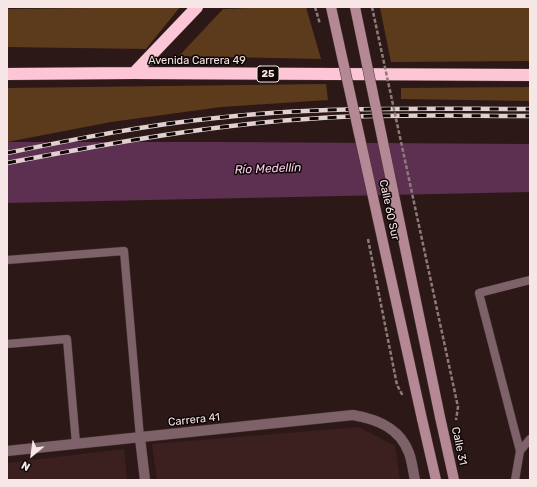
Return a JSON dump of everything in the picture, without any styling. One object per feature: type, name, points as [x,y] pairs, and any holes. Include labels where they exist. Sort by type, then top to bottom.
[{"type":"highway","points":[[134,73],[197,7]]},
{"type":"highway","name":"Avenida Carrera 49","points":[[7,74],[134,73],[530,75]]},
{"type":"main road","name":"Calle 60 Sur","points":[[331,7],[436,480]]},
{"type":"main road","name":"Calle 60 Sur","points":[[355,7],[440,417]]},
{"type":"main road","name":"Calle 31","points":[[440,417],[454,480]]},
{"type":"street","name":"Carrera 41","points":[[7,451],[353,416],[367,418],[382,423],[395,432],[404,441],[410,454],[415,480]]},
{"type":"street","points":[[140,438],[145,480]]},
{"type":"lane","points":[[7,260],[124,252],[140,438]]},
{"type":"lane","points":[[515,480],[520,451],[479,293],[530,280]]},
{"type":"lane","points":[[7,344],[67,339],[76,444]]},
{"type":"lane","points":[[520,451],[530,439]]},
{"type":"path","points":[[372,7],[458,407],[456,420]]},
{"type":"shaded area","points":[[180,7],[146,49],[7,47],[7,9]]},
{"type":"shaded area","points":[[306,7],[321,59],[179,56],[223,9]]},
{"type":"shaded area","points":[[380,8],[530,8],[530,61],[391,62]]},
{"type":"shaded area","points":[[326,84],[328,100],[221,107],[111,122],[7,142],[7,88]]},
{"type":"shaded area","points":[[530,87],[530,101],[401,99],[401,88]]},
{"type":"shaded area","points":[[359,427],[395,446],[400,480],[157,480],[152,444]]},
{"type":"shaded area","points":[[124,449],[127,480],[7,480],[7,463]]},
{"type":"water","name":"Río Medellín","points":[[7,142],[530,144],[530,192],[7,203]]},
{"type":"railway","points":[[7,153],[137,128],[255,114],[373,109],[530,109]]},
{"type":"railway","points":[[7,163],[163,135],[281,121],[373,116],[530,116]]}]
